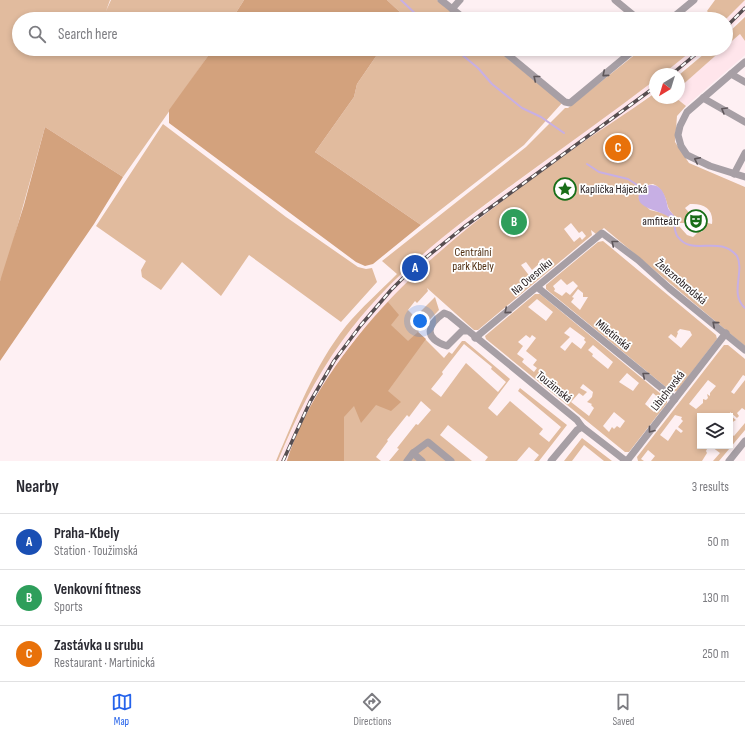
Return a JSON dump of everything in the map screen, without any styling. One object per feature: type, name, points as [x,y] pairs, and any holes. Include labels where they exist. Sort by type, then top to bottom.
[{"type":"street","points":[[441,0],[456,12]]},
{"type":"street","points":[[452,9],[460,0]]},
{"type":"street","points":[[615,0],[630,12]]},
{"type":"street","points":[[679,12],[694,0]]},
{"type":"street","points":[[510,56],[566,102],[570,103],[627,56]]},
{"type":"street","points":[[745,62],[687,112],[682,119],[678,135],[681,146],[687,155],[710,166],[745,177]]},
{"type":"street","points":[[731,74],[745,82]]},
{"type":"street","points":[[703,98],[745,122]]},
{"type":"street","points":[[734,174],[745,153]]},
{"type":"street","name":"Na Ovesníku","points":[[476,338],[602,233]]},
{"type":"street","name":"Železnobrodská","points":[[602,233],[638,260],[669,288],[745,350]]},
{"type":"street","name":"Miletínská","points":[[537,287],[675,399]]},
{"type":"street","name":"Toužimská","points":[[468,331],[462,332],[447,346],[436,341],[430,334],[430,330],[435,319],[444,313],[468,331],[577,420],[582,427],[627,461]]},
{"type":"street","name":"Libichovská","points":[[627,461],[726,334]]},
{"type":"street","points":[[555,460],[577,430],[582,427]]},
{"type":"street","points":[[729,461],[745,441]]},
{"type":"street","points":[[407,461],[413,453],[428,442],[451,461]]},
{"type":"street","points":[[413,453],[422,461]]},
{"type":"shaded area","points":[[244,0],[387,0],[400,12],[236,12]]},
{"type":"shaded area","points":[[745,0],[745,15],[733,26],[733,12]]},
{"type":"shaded area","points":[[740,34],[745,41],[745,55],[686,106],[684,104],[685,104],[685,83],[715,56],[733,56],[733,40]]},
{"type":"shaded area","points":[[208,56],[376,56],[357,84],[354,97],[315,152],[421,225],[373,264],[365,266],[356,262],[169,123],[169,110]]},
{"type":"shaded area","points":[[685,56],[699,56],[684,68],[670,68]]},
{"type":"shaded area","points":[[649,84],[649,96],[603,132],[440,252],[395,294],[365,328],[288,461],[278,461],[305,400],[329,358],[357,321],[387,286],[433,244]]},
{"type":"shaded area","points":[[45,127],[123,177],[94,224],[0,361],[0,281],[24,205]]},
{"type":"shaded area","points":[[654,185],[661,189],[665,196],[668,208],[675,218],[672,220],[668,216],[644,206],[640,202],[640,191],[646,186]]},
{"type":"shaded area","points":[[388,302],[399,315],[391,325],[408,341],[418,332],[426,339],[388,391],[401,402],[391,411],[376,405],[361,423],[354,406],[344,417],[344,461],[287,461],[295,439],[316,396],[357,337]]},
{"type":"green space","points":[[0,0],[110,0],[106,11],[111,0],[244,0],[236,12],[12,12],[12,56],[208,56],[123,177],[45,127],[5,271],[0,281]]},
{"type":"green space","points":[[387,0],[437,0],[452,12],[400,12]]},
{"type":"green space","points":[[715,0],[745,0],[733,12],[707,11]]},
{"type":"green space","points":[[745,17],[745,41],[740,34],[733,40],[733,28]]},
{"type":"green space","points":[[376,56],[505,56],[562,103],[524,145],[421,225],[315,152],[354,97],[357,84]]},
{"type":"green space","points":[[633,56],[685,56],[670,68],[649,68],[649,84],[445,236],[422,255],[380,295],[360,317],[323,369],[306,399],[278,461],[276,461],[306,391],[335,341],[358,313],[397,274],[382,261],[526,147],[565,108],[568,108]]},
{"type":"green space","points":[[702,56],[715,56],[685,83],[685,70]]},
{"type":"green space","name":"Centrální park Kbely","points":[[649,97],[649,104],[684,104],[686,106],[677,116],[675,142],[689,163],[745,187],[745,346],[604,228],[596,234],[591,230],[592,235],[478,330],[474,330],[427,288],[428,291],[417,303],[415,301],[408,310],[415,317],[435,297],[439,310],[418,332],[444,358],[449,352],[452,354],[462,341],[465,341],[510,379],[488,408],[497,416],[510,401],[543,429],[539,434],[549,442],[561,427],[518,391],[520,388],[567,425],[539,461],[534,461],[539,455],[529,447],[517,461],[485,461],[488,457],[448,425],[440,435],[472,461],[389,461],[399,449],[397,448],[416,424],[418,425],[431,410],[421,401],[409,417],[407,415],[387,440],[388,441],[376,457],[381,461],[287,461],[304,421],[340,360],[396,293],[460,234],[576,147]],"holes":[[[653,184],[662,191],[668,207],[675,219],[666,214],[650,210],[639,199],[642,188]],[[690,204],[700,205],[707,208],[710,211],[712,219],[712,224],[703,222],[701,227],[703,228],[702,232],[699,231],[693,237],[687,235],[679,226],[680,223],[684,223],[692,216],[685,208]],[[571,223],[579,233],[582,231],[586,236],[582,240],[580,237],[574,242],[564,229]],[[543,258],[549,265],[545,271],[543,270],[531,278],[521,265],[526,262],[532,270],[540,263],[539,261]],[[464,344],[492,367],[491,369],[506,382],[498,392],[466,363],[441,397],[431,389],[443,374],[442,372]]]},
{"type":"green space","points":[[163,124],[286,217],[358,267],[366,269],[372,268],[377,282],[341,322],[249,255],[221,296],[182,262],[161,290],[142,277],[141,270],[146,261],[96,226]]},
{"type":"green space","points":[[603,241],[716,335],[717,339],[677,391],[672,392],[546,289],[546,285],[598,242]],"holes":[[[561,279],[567,285],[573,281],[578,286],[570,295],[566,292],[562,296],[554,291],[555,289],[553,286]],[[578,289],[583,293],[583,297],[588,297],[580,310],[571,302],[574,298],[572,297]],[[680,329],[690,331],[692,335],[681,348],[668,337],[671,334],[676,338],[677,332]]]},
{"type":"green space","points":[[535,294],[540,294],[667,399],[667,403],[629,452],[625,452],[486,339],[485,336]],"holes":[[[537,299],[553,312],[546,321],[528,307]],[[570,327],[585,338],[584,340],[586,342],[581,349],[572,342],[565,351],[560,347],[570,337],[564,333]],[[526,335],[530,338],[532,335],[536,338],[526,351],[537,360],[533,365],[537,368],[534,372],[522,362],[524,359],[517,354],[523,346],[518,342]],[[593,345],[613,362],[608,369],[592,356],[593,354],[588,350]],[[627,373],[639,383],[633,391],[619,382]],[[583,384],[593,392],[592,397],[587,402],[592,404],[591,405],[594,408],[589,416],[571,402],[579,393],[583,396],[587,392],[580,388]],[[653,393],[662,401],[654,412],[645,404]],[[614,412],[625,421],[620,428],[617,426],[614,429],[612,427],[609,432],[603,426]]]},
{"type":"green space","points":[[724,345],[728,345],[745,359],[745,376],[743,375],[731,392],[734,394],[745,380],[745,410],[742,408],[737,413],[739,416],[737,418],[730,412],[697,413],[697,449],[707,449],[707,453],[702,461],[651,461],[655,456],[648,450],[641,459],[644,461],[638,461],[637,457]],"holes":[[[708,380],[716,386],[710,393],[710,396],[707,394],[708,398],[706,400],[703,399],[703,403],[696,409],[689,404]],[[675,415],[682,417],[681,419],[683,421],[678,427],[683,431],[681,433],[676,429],[668,441],[660,435]]]},
{"type":"green space","points":[[745,423],[745,430],[733,444],[733,435],[734,436]]},
{"type":"green space","points":[[582,438],[612,461],[604,461],[584,445],[572,461],[564,461]]},
{"type":"green space","points":[[715,449],[729,449],[719,461],[713,461],[720,453]]},
{"type":"waterway","points":[[401,0],[414,12]]},
{"type":"waterway","points":[[463,56],[478,68],[492,84],[522,108],[541,117],[564,133]]},
{"type":"waterway","points":[[587,164],[599,172],[628,179],[643,189]]},
{"type":"waterway","points":[[672,217],[676,235],[684,243],[699,246],[722,247],[730,250],[737,256],[739,262],[738,296],[740,302],[745,308]]},
{"type":"railway","points":[[733,20],[745,8]]},
{"type":"railway","points":[[679,68],[694,56]]},
{"type":"railway","points":[[283,461],[310,402],[334,361],[361,325],[391,290],[413,268],[464,227],[649,91]]},
{"type":"place","name":"Zastávka u srubu","points":[[618,148]]},
{"type":"place","name":"Kaplička Hájecká","points":[[565,189]]},
{"type":"place","name":"amfiteátr","points":[[696,221]]},
{"type":"place","name":"Venkovní fitness","points":[[514,222]]},
{"type":"place","name":"Praha-Kbely","points":[[415,268]]}]
